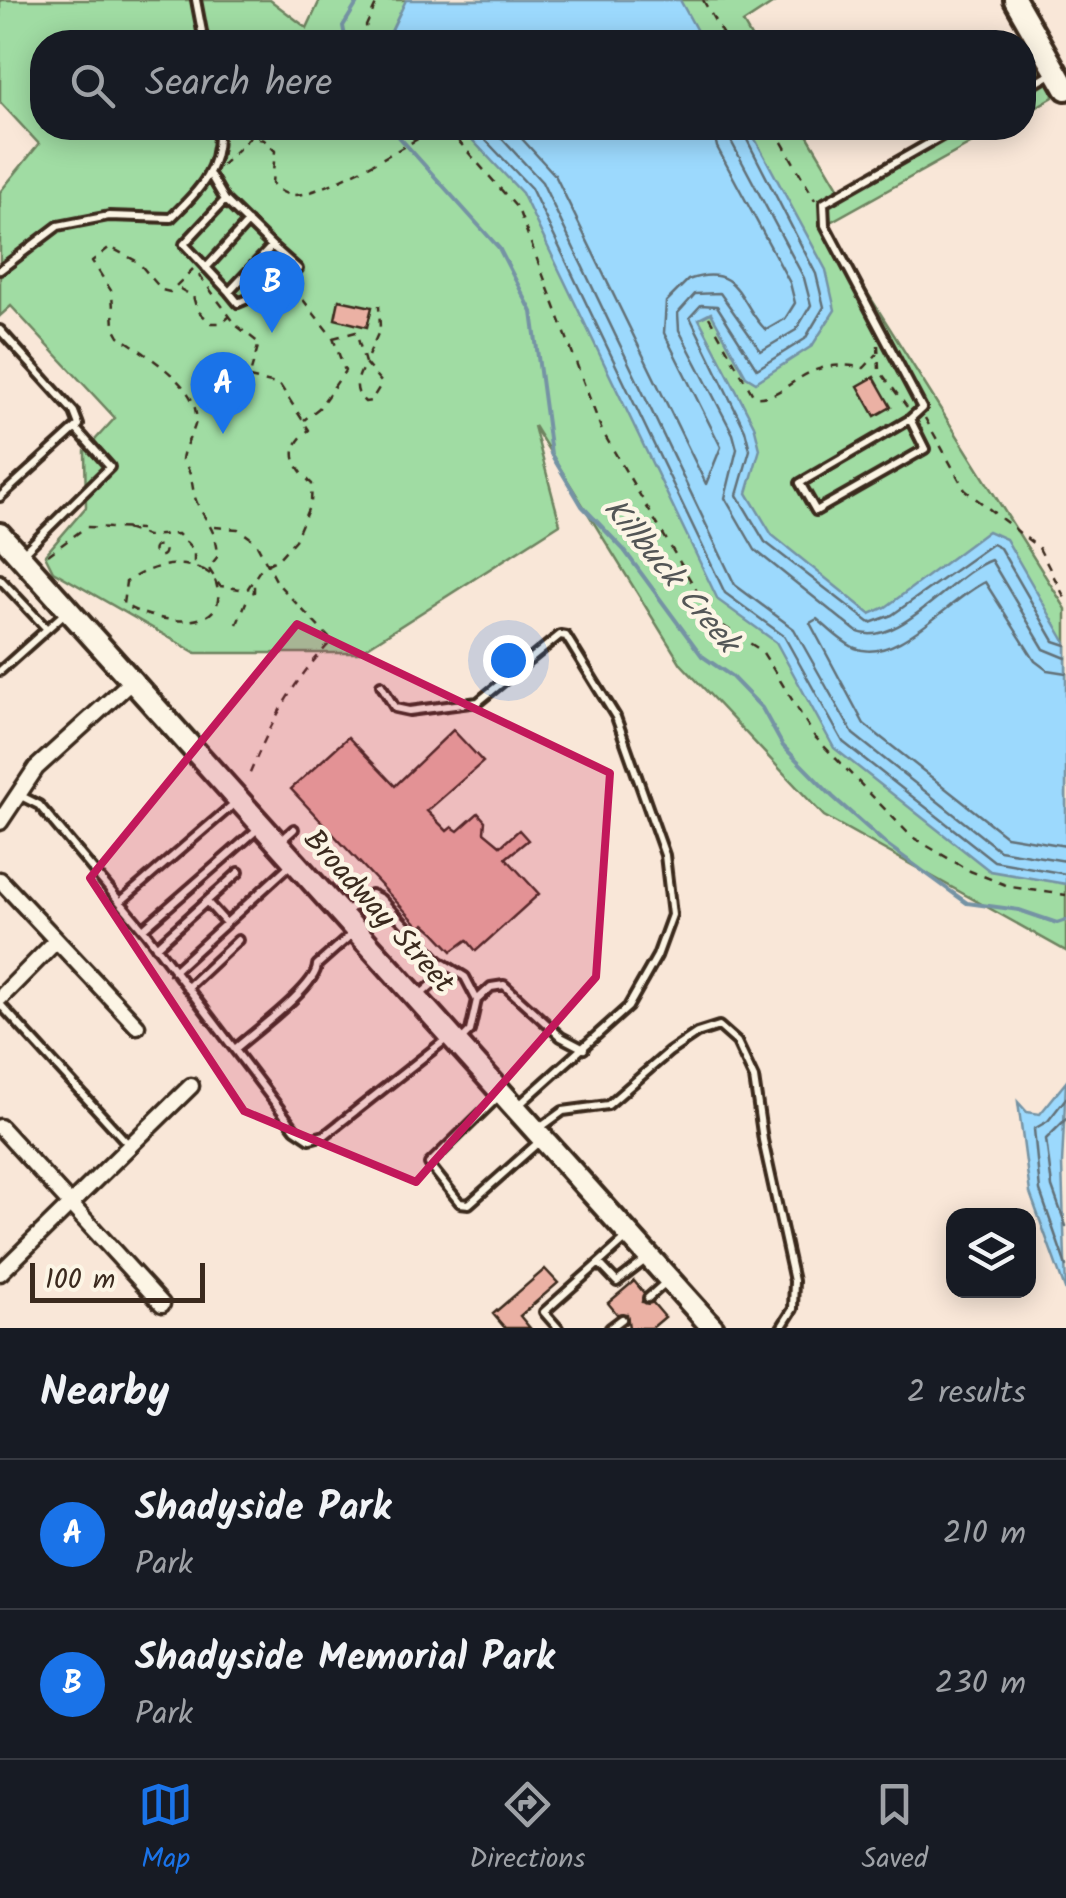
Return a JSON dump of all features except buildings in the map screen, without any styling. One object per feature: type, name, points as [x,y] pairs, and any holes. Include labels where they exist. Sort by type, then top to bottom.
[{"type":"main road","points":[[1015,0],[1032,30]]},
{"type":"main road","points":[[1036,37],[1061,80]]},
{"type":"main road","name":"Broadway Street","points":[[6,544],[134,679],[237,801],[714,1328]]},
{"type":"street","points":[[0,822],[36,768],[134,679]]},
{"type":"street","points":[[0,880],[137,1026]]},
{"type":"street","points":[[0,1001],[56,941]]},
{"type":"street","points":[[3,1263],[191,1086]]},
{"type":"street","points":[[0,1127],[162,1304]]},
{"type":"lane","points":[[196,0],[202,30]]},
{"type":"lane","points":[[1036,87],[1061,80]]},
{"type":"lane","points":[[0,270],[58,226],[109,216],[171,218],[210,176],[219,140]]},
{"type":"lane","points":[[910,419],[926,450],[816,511],[800,483],[910,419],[922,408],[823,215],[824,203],[935,140]]},
{"type":"lane","points":[[210,176],[226,200],[298,268],[281,285],[238,302],[184,244],[226,200]]},
{"type":"lane","points":[[206,268],[248,222]]},
{"type":"lane","points":[[229,292],[272,246]]},
{"type":"lane","points":[[0,330],[74,412],[77,430],[110,467],[6,544]]},
{"type":"lane","points":[[0,498],[77,430]]},
{"type":"lane","points":[[0,579],[48,630]]},
{"type":"lane","points":[[0,670],[69,610]]},
{"type":"lane","points":[[381,685],[395,708],[410,711],[478,702],[560,635],[566,636],[616,717],[665,855],[672,915],[628,1008],[584,1049],[432,1158],[430,1170],[460,1203],[469,1204],[564,1111],[612,1102],[697,1033],[719,1026],[728,1030],[754,1078],[762,1140],[794,1280],[793,1309],[781,1328]]},
{"type":"lane","points":[[18,795],[39,805],[143,929],[295,1128],[310,1140],[325,1136],[470,1031],[477,1000],[491,987],[504,985],[561,1036],[584,1049]]},
{"type":"lane","points":[[120,902],[237,801]]},
{"type":"lane","points":[[143,929],[261,826]]},
{"type":"lane","points":[[277,844],[294,829]]},
{"type":"lane","points":[[174,971],[293,862]]},
{"type":"lane","points":[[156,947],[239,872]]},
{"type":"lane","points":[[206,876],[219,891]]},
{"type":"lane","points":[[234,1049],[306,988],[317,973],[317,965],[349,923],[360,898],[371,894],[381,899],[439,961],[465,977],[477,1000]]},
{"type":"lane","points":[[207,902],[226,923]]},
{"type":"lane","points":[[187,988],[238,940]]},
{"type":"lane","points":[[416,998],[436,981],[439,961]]},
{"type":"lane","points":[[0,1001],[130,1146]]},
{"type":"lane","points":[[558,1328],[544,1312],[629,1236]]},
{"type":"lane","points":[[600,1264],[617,1282],[649,1258]]},
{"type":"lane","points":[[648,1298],[669,1278]]},
{"type":"lane","points":[[610,1328],[622,1319]]},
{"type":"path","points":[[368,30],[378,0]]},
{"type":"path","points":[[703,0],[720,30]]},
{"type":"path","points":[[210,176],[247,140]]},
{"type":"path","points":[[264,140],[274,151],[272,183],[278,190],[294,195],[337,180],[414,140]]},
{"type":"path","points":[[458,140],[518,209],[602,431],[714,620],[762,651],[815,737],[912,838],[970,871],[1011,887],[1066,895]]},
{"type":"path","points":[[781,140],[823,215]]},
{"type":"path","points":[[204,570],[218,556],[214,528],[196,502],[192,472],[182,460],[197,418],[195,408],[178,380],[119,336],[114,327],[112,292],[92,261],[110,247],[121,249],[162,290],[178,288],[193,296],[196,310],[211,323],[222,324],[230,316]]},
{"type":"path","points":[[186,256],[230,316],[258,343],[249,378],[280,385],[309,430],[298,439],[292,459],[314,492],[296,540],[278,559],[266,564],[248,592],[236,624]]},
{"type":"path","points":[[178,288],[194,268]]},
{"type":"path","points":[[293,287],[333,338],[345,370],[318,408],[303,420]]},
{"type":"path","points":[[333,338],[356,332],[365,363],[382,384],[379,394],[365,402],[358,396],[356,382],[365,363],[380,329],[378,305]]},
{"type":"path","points":[[709,318],[754,397],[767,398],[779,387],[824,365],[864,368],[878,353],[884,336]]},
{"type":"path","points":[[878,353],[880,370],[892,384],[898,401],[919,410],[965,490],[1039,548],[1066,600]]},
{"type":"path","points":[[214,528],[230,526],[248,534],[278,584],[332,641],[304,668],[281,703],[248,778]]},
{"type":"path","points":[[48,555],[86,527],[140,529]]},
{"type":"path","points":[[125,528],[186,538],[194,550],[194,566]]},
{"type":"path","points":[[153,534],[158,547]]},
{"type":"path","points":[[158,547],[166,549],[160,555]]},
{"type":"path","points":[[158,547],[153,554],[160,555]]},
{"type":"path","points":[[160,555],[162,565]]},
{"type":"path","points":[[230,589],[209,616],[181,622],[149,618],[123,604],[126,582],[162,565],[194,566],[230,589],[248,592]]},
{"type":"path","points":[[210,566],[210,574]]},
{"type":"path","points":[[215,580],[218,601]]},
{"type":"highlighted area","points":[[297,624],[610,773],[596,977],[416,1182],[244,1111],[90,878]]},
{"type":"green space","points":[[0,0],[270,0],[307,28],[320,0],[778,0],[743,23],[747,30],[30,30],[30,134],[0,102]]},
{"type":"green space","points":[[1049,59],[1053,97],[1036,107],[1036,67]]},
{"type":"green space","points":[[35,140],[810,140],[841,192],[923,140],[977,140],[825,225],[1066,609],[1066,951],[824,816],[681,664],[534,426],[560,524],[358,653],[196,653],[53,571],[45,555],[86,507],[85,451],[115,418],[11,306],[0,316],[0,192],[39,144]]},
{"type":"water","points":[[406,0],[680,0],[696,30],[392,30]]},
{"type":"water","points":[[472,140],[756,140],[826,270],[835,310],[812,346],[756,382],[746,376],[711,313],[699,319],[754,425],[760,449],[747,493],[772,535],[870,614],[886,607],[988,531],[1006,539],[1066,643],[1066,884],[990,871],[834,748],[776,642],[718,600],[522,193]]},
{"type":"water","points":[[1066,1082],[1062,1164],[1066,1292],[1030,1193],[1018,1102],[1027,1112],[1040,1114]]},
{"type":"waterway","name":"Killbuck Creek","points":[[344,30],[359,0]]},
{"type":"waterway","name":"Killbuck Creek","points":[[402,140],[499,248],[532,312],[551,454],[582,506],[624,550],[702,656],[731,676],[762,708],[783,746],[833,797],[886,844],[946,888],[967,903],[1019,910],[1057,923],[1066,920]]},
{"type":"place","name":"Shadyside Memorial Park","points":[[272,333]]},
{"type":"place","name":"Shadyside Park","points":[[223,434]]}]
